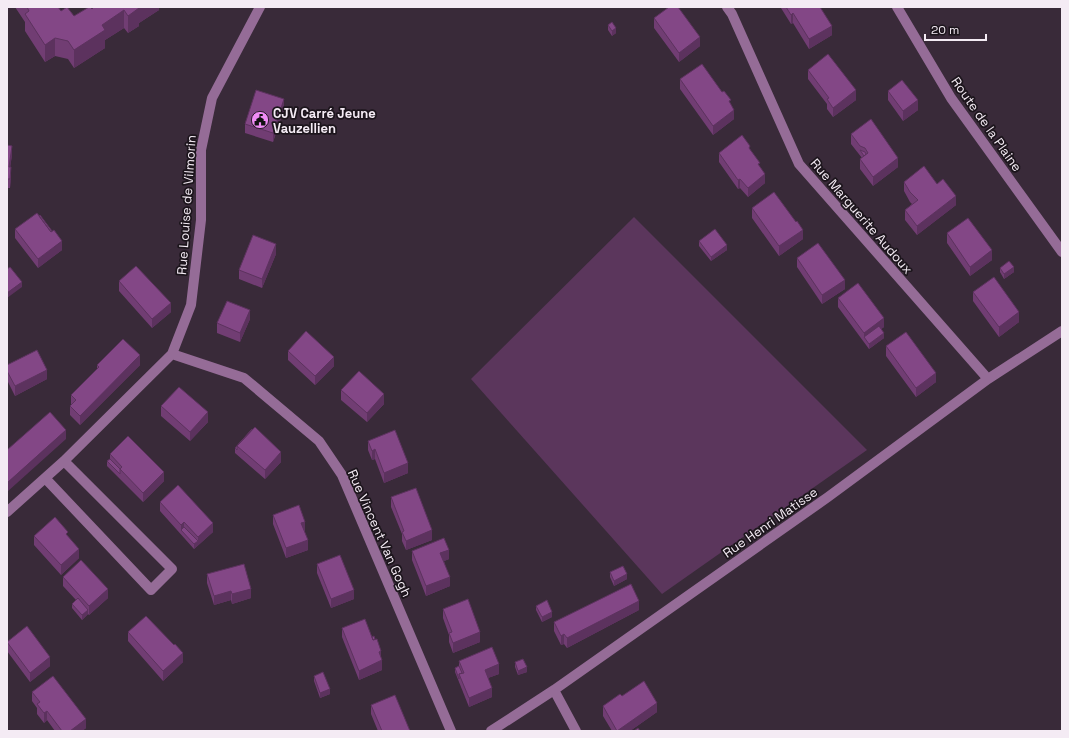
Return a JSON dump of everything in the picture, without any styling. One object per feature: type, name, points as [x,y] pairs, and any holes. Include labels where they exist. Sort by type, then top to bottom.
[{"type":"street","name":"Rue Louise de Vilmorin","points":[[7,512],[64,461],[172,354],[191,305],[201,220],[201,150],[212,98],[260,7]]},
{"type":"street","name":"Rue Marguerite Audoux","points":[[727,7],[732,14],[799,164],[988,379]]},
{"type":"street","name":"Route de la Plaine","points":[[897,7],[951,98],[1062,252]]},
{"type":"street","name":"Rue Henri Matisse","points":[[491,731],[554,690],[828,497],[988,379],[1062,332]]},
{"type":"street","name":"Rue Vincent Van Gogh","points":[[172,354],[244,378],[319,441],[342,475],[451,731]]},
{"type":"street","points":[[45,478],[151,590],[172,569],[64,461]]},
{"type":"street","points":[[554,690],[576,731]]},
{"type":"shaded area","points":[[634,217],[867,450],[662,594],[471,379]]},
{"type":"building","points":[[27,7],[58,7],[61,11],[67,7],[74,16],[89,7],[92,9],[94,7],[139,8],[128,16],[124,10],[102,25],[105,30],[74,50],[68,41],[55,38],[45,45],[25,14],[29,11]]},
{"type":"building","points":[[669,7],[678,7],[700,37],[679,53],[654,18]]},
{"type":"building","points":[[786,7],[820,7],[832,26],[809,39],[793,13],[791,15]]},
{"type":"building","points":[[612,22],[616,28],[612,31],[608,25]]},
{"type":"building","points":[[828,54],[856,90],[833,108],[827,99],[829,98],[808,70]]},
{"type":"building","points":[[702,64],[722,92],[724,91],[731,100],[729,101],[734,110],[713,126],[680,79]]},
{"type":"building","points":[[902,80],[918,100],[903,111],[888,91]]},
{"type":"building","points":[[256,90],[284,99],[273,133],[245,124]]},
{"type":"building","points":[[871,119],[898,158],[873,177],[860,159],[868,153],[865,148],[860,146],[851,134]]},
{"type":"building","points":[[742,135],[750,146],[749,148],[760,163],[758,164],[765,174],[748,188],[740,179],[738,180],[719,153]]},
{"type":"building","points":[[7,145],[12,146],[9,167],[11,167],[10,179],[7,179]]},
{"type":"building","points":[[860,150],[865,152],[866,154],[864,156]]},
{"type":"building","points":[[924,166],[937,184],[943,179],[956,196],[917,226],[905,210],[918,200],[910,192],[904,182]]},
{"type":"building","points":[[774,192],[803,230],[779,246],[752,208]]},
{"type":"building","points":[[37,213],[51,232],[54,230],[62,241],[38,259],[15,229]]},
{"type":"building","points":[[40,215],[52,231],[51,232],[39,216]]},
{"type":"building","points":[[968,218],[992,250],[970,267],[947,233]]},
{"type":"building","points":[[715,229],[727,245],[711,257],[699,241]]},
{"type":"building","points":[[253,235],[276,244],[262,279],[239,270]]},
{"type":"building","points":[[818,243],[845,280],[822,295],[797,258]]},
{"type":"building","points":[[1009,261],[1014,267],[1004,274],[1000,268]]},
{"type":"building","points":[[136,266],[171,303],[152,319],[119,281]]},
{"type":"building","points":[[10,267],[22,282],[7,293],[7,269]]},
{"type":"building","points":[[994,277],[1019,312],[999,327],[973,292]]},
{"type":"building","points":[[858,283],[884,318],[864,333],[838,298]]},
{"type":"building","points":[[227,301],[250,310],[240,333],[217,323]]},
{"type":"building","points":[[879,326],[884,333],[869,344],[864,337]]},
{"type":"building","points":[[306,331],[334,357],[315,376],[288,351]]},
{"type":"building","points":[[906,332],[936,373],[916,388],[886,346]]},
{"type":"building","points":[[123,339],[140,355],[80,416],[70,406],[76,400],[71,395],[99,367],[97,365]]},
{"type":"building","points":[[37,350],[47,370],[15,386],[7,371],[7,365]]},
{"type":"building","points":[[359,371],[384,394],[367,413],[341,390]]},
{"type":"building","points":[[179,387],[208,412],[190,432],[161,406]]},
{"type":"building","points":[[50,412],[66,430],[7,483],[7,450]]},
{"type":"building","points":[[255,427],[281,452],[265,470],[237,446]]},
{"type":"building","points":[[252,429],[237,446],[237,450],[235,448]]},
{"type":"building","points":[[395,430],[408,463],[384,473],[375,449],[372,451],[368,441]]},
{"type":"building","points":[[128,436],[164,472],[143,493],[120,469],[122,467],[110,454]]},
{"type":"building","points":[[110,459],[120,469],[120,474],[107,461]]},
{"type":"building","points":[[178,485],[213,523],[198,537],[184,522],[181,525],[160,502]]},
{"type":"building","points":[[416,488],[432,530],[406,541],[402,532],[404,531],[391,497]]},
{"type":"building","points":[[299,505],[305,522],[301,523],[308,540],[286,548],[273,515]]},
{"type":"building","points":[[55,517],[68,532],[66,534],[79,549],[61,565],[34,536]]},
{"type":"building","points":[[184,527],[198,541],[194,544],[181,530]]},
{"type":"building","points":[[444,538],[449,550],[440,553],[450,577],[426,586],[412,551]]},
{"type":"building","points":[[340,555],[354,590],[331,599],[317,564]]},
{"type":"building","points":[[81,560],[108,589],[89,606],[63,577]]},
{"type":"building","points":[[244,564],[251,589],[232,594],[231,591],[214,596],[207,574]]},
{"type":"building","points":[[623,566],[627,574],[614,581],[610,572]]},
{"type":"building","points":[[631,584],[639,601],[567,638],[564,634],[561,636],[554,622]]},
{"type":"building","points":[[78,598],[88,610],[82,615],[72,604]]},
{"type":"building","points":[[468,599],[480,632],[453,643],[449,633],[452,632],[443,609]]},
{"type":"building","points":[[547,600],[552,612],[542,617],[536,606]]},
{"type":"building","points":[[146,616],[183,653],[163,671],[128,632]]},
{"type":"building","points":[[365,619],[373,640],[377,639],[382,660],[359,671],[342,628]]},
{"type":"building","points":[[27,626],[50,657],[30,673],[7,642]]},
{"type":"building","points":[[492,647],[499,664],[485,670],[492,688],[469,698],[459,674],[464,673],[459,661]]},
{"type":"building","points":[[523,659],[527,667],[518,671],[515,662]]},
{"type":"building","points":[[459,666],[462,673],[459,674],[459,679],[455,668]]},
{"type":"building","points":[[323,672],[330,689],[320,693],[314,676]]},
{"type":"building","points":[[53,676],[86,719],[70,731],[62,731],[47,711],[44,713],[37,704],[40,702],[32,692]]},
{"type":"building","points":[[644,681],[657,703],[617,731],[603,706],[620,694],[622,696]]},
{"type":"building","points":[[395,695],[410,731],[382,731],[371,705]]},
{"type":"place","name":"CJV Carré Jeune Vauzellien","points":[[260,120]]}]
